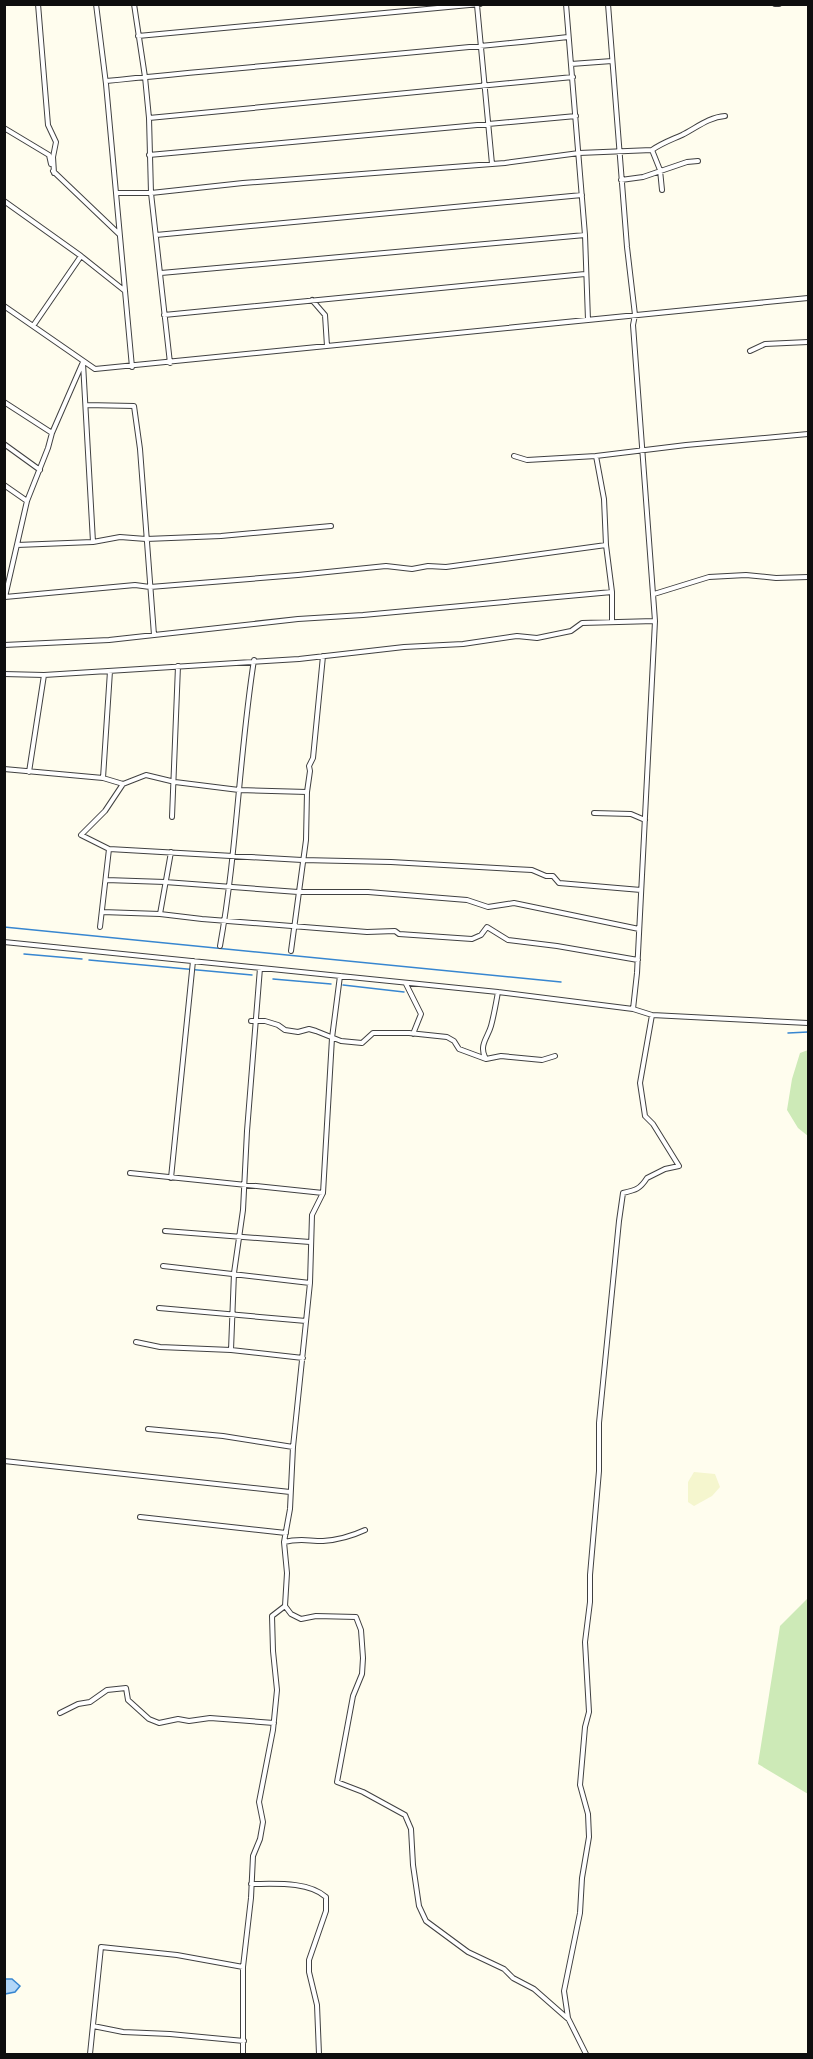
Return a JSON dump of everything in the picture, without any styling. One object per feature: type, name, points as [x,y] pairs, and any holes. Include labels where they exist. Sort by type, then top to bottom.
[{"type":"street","points":[[38,4],[48,125],[56,142],[54,173]]},
{"type":"street","points":[[96,4],[106,81],[132,367]]},
{"type":"street","points":[[134,4],[145,77],[149,118],[151,193],[170,363]]},
{"type":"street","points":[[566,4],[585,235],[588,320]]},
{"type":"street","points":[[608,4],[621,180],[635,315],[633,325],[641,451],[655,621],[638,960],[633,1009]]},
{"type":"street","points":[[138,36],[478,5],[492,164]]},
{"type":"street","points":[[106,81],[568,37]]},
{"type":"street","points":[[571,64],[612,62]]},
{"type":"street","points":[[149,118],[573,76]]},
{"type":"street","points":[[149,155],[576,116]]},
{"type":"street","points":[[116,193],[151,193],[243,183],[492,164],[579,153],[652,150],[661,143],[680,136],[714,117],[725,116]]},
{"type":"street","points":[[4,129],[50,155],[54,173],[120,234]]},
{"type":"street","points":[[652,150],[660,170],[662,190]]},
{"type":"street","points":[[621,180],[643,177],[687,162],[698,161]]},
{"type":"street","points":[[156,235],[582,195]]},
{"type":"street","points":[[4,201],[81,256],[125,291]]},
{"type":"street","points":[[161,273],[585,235]]},
{"type":"street","points":[[33,326],[81,256]]},
{"type":"street","points":[[164,315],[585,274]]},
{"type":"street","points":[[4,306],[95,369],[808,298]]},
{"type":"street","points":[[312,300],[325,315],[327,346]]},
{"type":"street","points":[[750,351],[765,344],[808,342]]},
{"type":"street","points":[[83,362],[93,542]]},
{"type":"street","points":[[83,362],[52,433],[27,501],[5,598],[135,585],[150,587],[386,566],[412,569],[428,566],[446,567],[606,545]]},
{"type":"street","points":[[4,402],[52,433]]},
{"type":"street","points":[[86,405],[134,406],[140,449],[154,635]]},
{"type":"street","points":[[514,456],[526,460],[596,456],[808,434]]},
{"type":"street","points":[[4,444],[40,470]]},
{"type":"street","points":[[596,456],[604,499],[606,545],[612,592],[612,621]]},
{"type":"street","points":[[4,485],[27,501]]},
{"type":"street","points":[[17,545],[93,542],[120,537],[146,539],[221,536],[331,526]]},
{"type":"street","points":[[654,594],[709,577],[746,575],[776,578],[808,577]]},
{"type":"street","points":[[4,645],[109,640],[298,619],[612,592]]},
{"type":"street","points":[[4,674],[44,675],[323,656],[404,647],[463,644],[517,636],[537,638],[571,631],[582,623],[655,621]]},
{"type":"street","points":[[291,951],[306,840],[309,766],[313,758],[323,656]]},
{"type":"street","points":[[220,946],[234,856],[254,660]]},
{"type":"street","points":[[172,817],[178,666]]},
{"type":"street","points":[[103,778],[110,671]]},
{"type":"street","points":[[28,772],[44,675]]},
{"type":"street","points":[[4,769],[103,778],[123,784]]},
{"type":"street","points":[[307,792],[239,790],[175,782],[146,775],[123,784],[105,811],[81,835],[109,849],[532,870],[546,876],[553,876],[559,883],[641,890]]},
{"type":"street","points":[[594,813],[632,814],[645,820]]},
{"type":"street","points":[[100,927],[109,849]]},
{"type":"street","points":[[160,914],[171,852]]},
{"type":"street","points":[[106,880],[298,892],[368,892],[467,900],[488,907],[514,903],[639,929]]},
{"type":"street","points":[[102,912],[160,914],[367,932],[395,931],[399,934],[472,939],[481,935],[487,927],[508,940],[638,960]]},
{"type":"street","points":[[4,942],[498,992],[633,1009],[652,1015],[808,1023]]},
{"type":"street","points":[[171,1178],[193,961]]},
{"type":"street","points":[[231,1350],[234,1273],[245,1186],[260,968]]},
{"type":"street","points":[[340,976],[332,1038],[323,1193],[312,1215],[309,1242],[310,1283],[284,1542],[287,1573],[285,1606],[291,1614],[301,1619],[316,1616],[356,1617],[361,1630],[362,1674],[353,1696],[338,1782],[363,1792],[405,1815],[411,1829],[419,1906],[426,1921],[468,1952],[504,1969],[513,1978],[534,1989],[568,2018]]},
{"type":"street","points":[[406,984],[421,1014],[413,1034]]},
{"type":"street","points":[[486,1059],[483,1053],[484,1039],[490,1028],[498,992]]},
{"type":"street","points":[[586,2055],[568,2018],[564,1991],[580,1912],[589,1829],[588,1814],[580,1785],[585,1727],[589,1712],[585,1642],[599,1471],[599,1423],[619,1221],[623,1193],[638,1190],[646,1178],[665,1169],[679,1166],[653,1124],[645,1116],[640,1083],[652,1015]]},
{"type":"street","points":[[251,1021],[278,1024],[285,1030],[298,1032],[309,1029],[352,1043],[362,1043],[373,1033],[394,1032],[447,1037],[454,1041],[459,1049],[486,1059],[501,1056],[542,1060],[555,1056]]},
{"type":"street","points":[[130,1173],[323,1193]]},
{"type":"street","points":[[165,1231],[309,1242]]},
{"type":"street","points":[[163,1266],[310,1283]]},
{"type":"street","points":[[159,1308],[306,1321]]},
{"type":"street","points":[[136,1342],[160,1347],[231,1350],[303,1358]]},
{"type":"street","points":[[148,1429],[223,1436],[293,1447]]},
{"type":"street","points":[[4,1461],[290,1492]]},
{"type":"street","points":[[140,1517],[286,1533]]},
{"type":"street","points":[[284,1542],[302,1539],[328,1540],[354,1535],[365,1530]]},
{"type":"street","points":[[243,2055],[243,1967],[249,1921],[253,1856],[260,1839],[263,1822],[259,1802],[274,1723],[277,1690],[272,1616],[285,1606]]},
{"type":"street","points":[[60,1713],[78,1704],[90,1702],[107,1690],[126,1688],[128,1700],[149,1719],[159,1723],[178,1719],[185,1722],[210,1718],[274,1723]]},
{"type":"street","points":[[252,1884],[309,1887],[326,1897],[326,1911],[309,1960],[309,1972],[317,2005],[319,2055]]},
{"type":"street","points":[[90,2055],[100,1947],[177,1955],[243,1967]]},
{"type":"street","points":[[93,2026],[123,2032],[244,2041]]},
{"type":"green space","points":[[808,1050],[808,1136],[798,1128],[787,1110],[792,1079],[800,1053]]},
{"type":"green space","points":[[694,1472],[715,1474],[720,1487],[712,1496],[694,1506],[688,1502],[688,1482]]},
{"type":"green space","points":[[808,1598],[808,1794],[758,1764],[780,1626]]},
{"type":"water","points":[[5,1979],[12,1979],[20,1986],[15,1992],[5,1994]]},
{"type":"waterway","points":[[4,927],[561,982]]},
{"type":"waterway","points":[[24,954],[82,959]]},
{"type":"waterway","points":[[89,960],[252,975]]},
{"type":"waterway","points":[[273,979],[331,984]]},
{"type":"waterway","points":[[343,985],[404,992]]},
{"type":"waterway","points":[[788,1033],[808,1032]]}]
